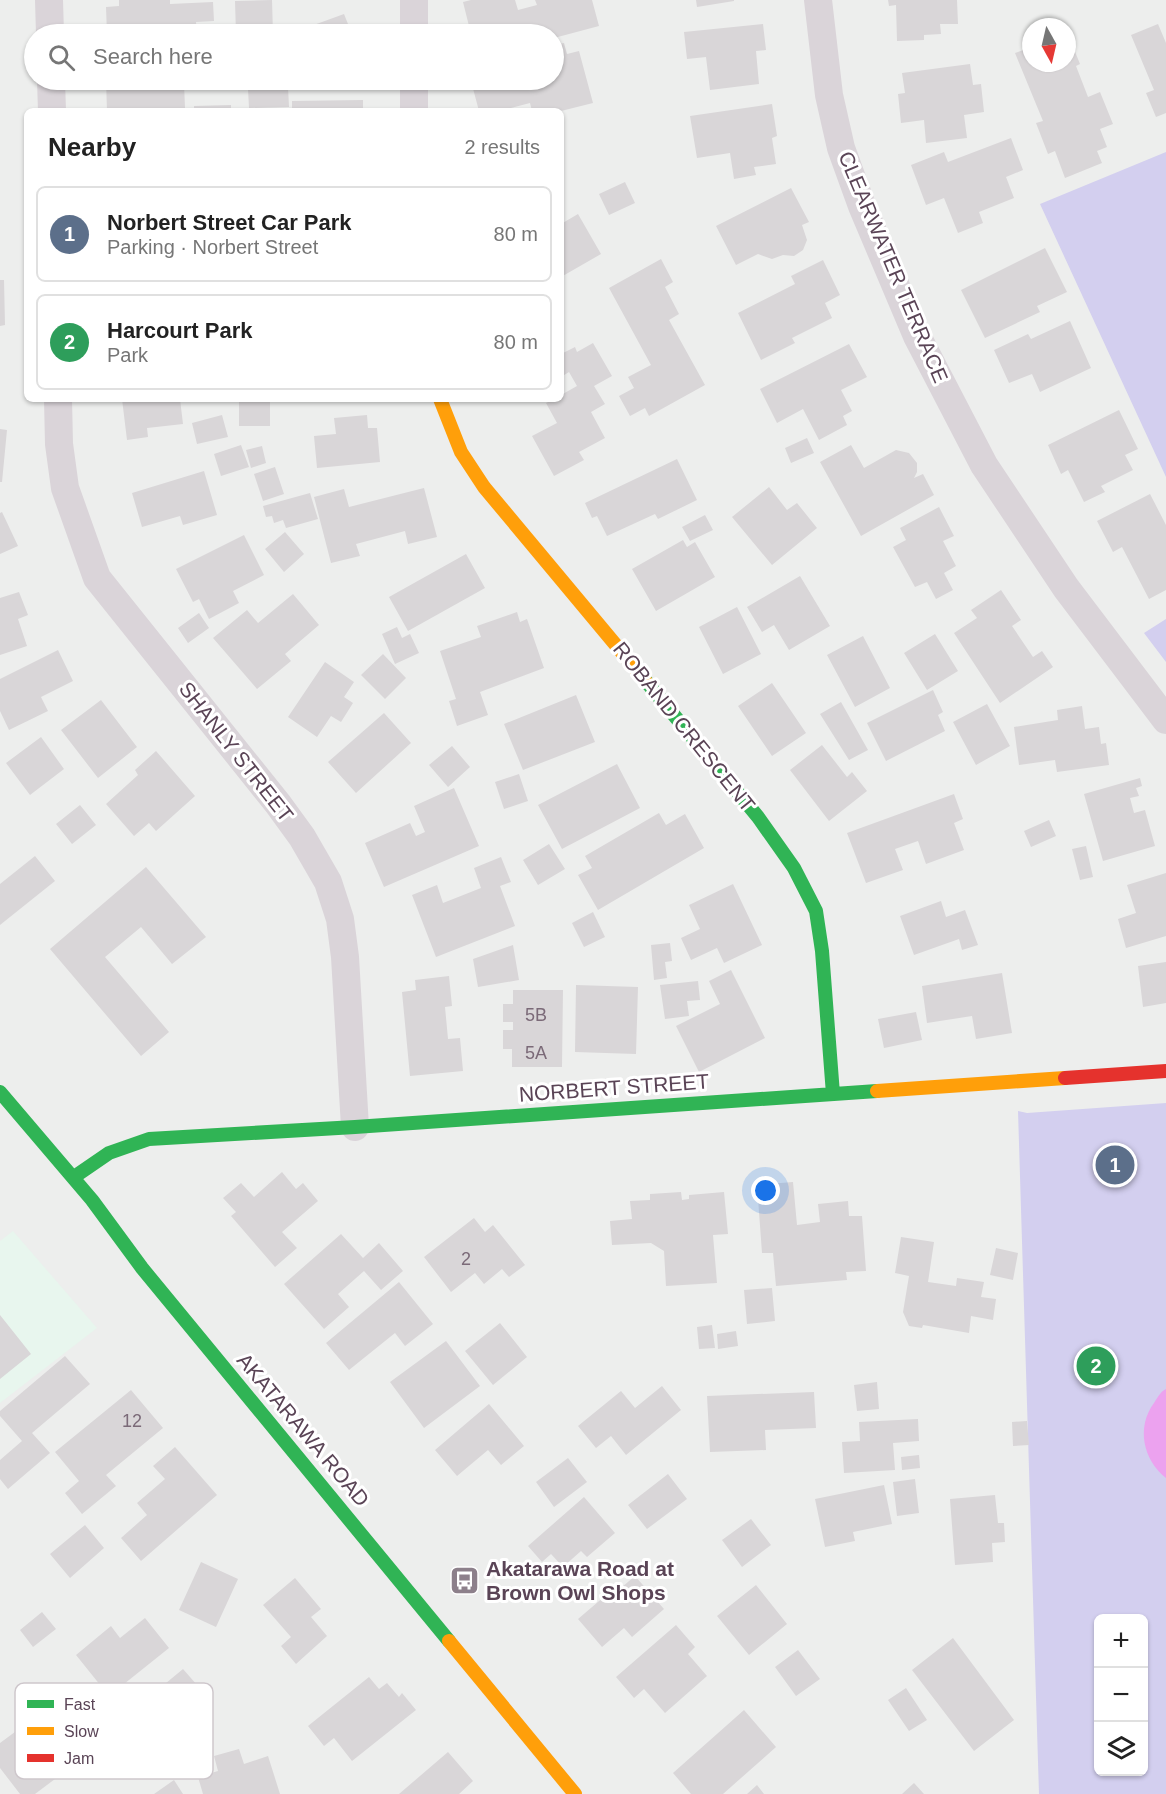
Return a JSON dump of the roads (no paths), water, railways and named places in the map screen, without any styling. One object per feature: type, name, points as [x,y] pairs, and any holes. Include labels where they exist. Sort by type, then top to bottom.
[{"type":"street","points":[[49,0],[50,24]]},
{"type":"street","points":[[414,0],[414,24]]},
{"type":"street","name":"CLEARWATER TERRACE","points":[[818,0],[829,95],[841,148],[862,206],[917,336],[984,465],[1066,588],[1166,720]]},
{"type":"street","points":[[51,90],[52,108]]},
{"type":"street","points":[[414,90],[414,108]]},
{"type":"street","name":"SHANLY STREET","points":[[58,402],[58,444],[65,488],[97,578],[278,804],[303,837],[328,882],[340,919],[345,957],[355,1127]]},
{"type":"street","name":"ROBAND CRESCENT","points":[[441,402],[461,452],[484,487],[750,808],[794,868],[816,911],[822,951],[833,1094]]},
{"type":"street","name":"NORBERT STREET","points":[[74,1177],[94,1161],[126,1145],[149,1139],[1166,1071]]},
{"type":"street","name":"AKATARAWA ROAD","points":[[0,1092],[74,1177],[121,1236],[142,1268],[575,1794]]},
{"type":"place","name":"Norbert Street Car Park","points":[[1115,1165]]},
{"type":"place","name":"Harcourt Park","points":[[1096,1366]]},
{"type":"place","name":"Akatarawa Road at Brown Owl Shops","points":[[465,1581]]}]
